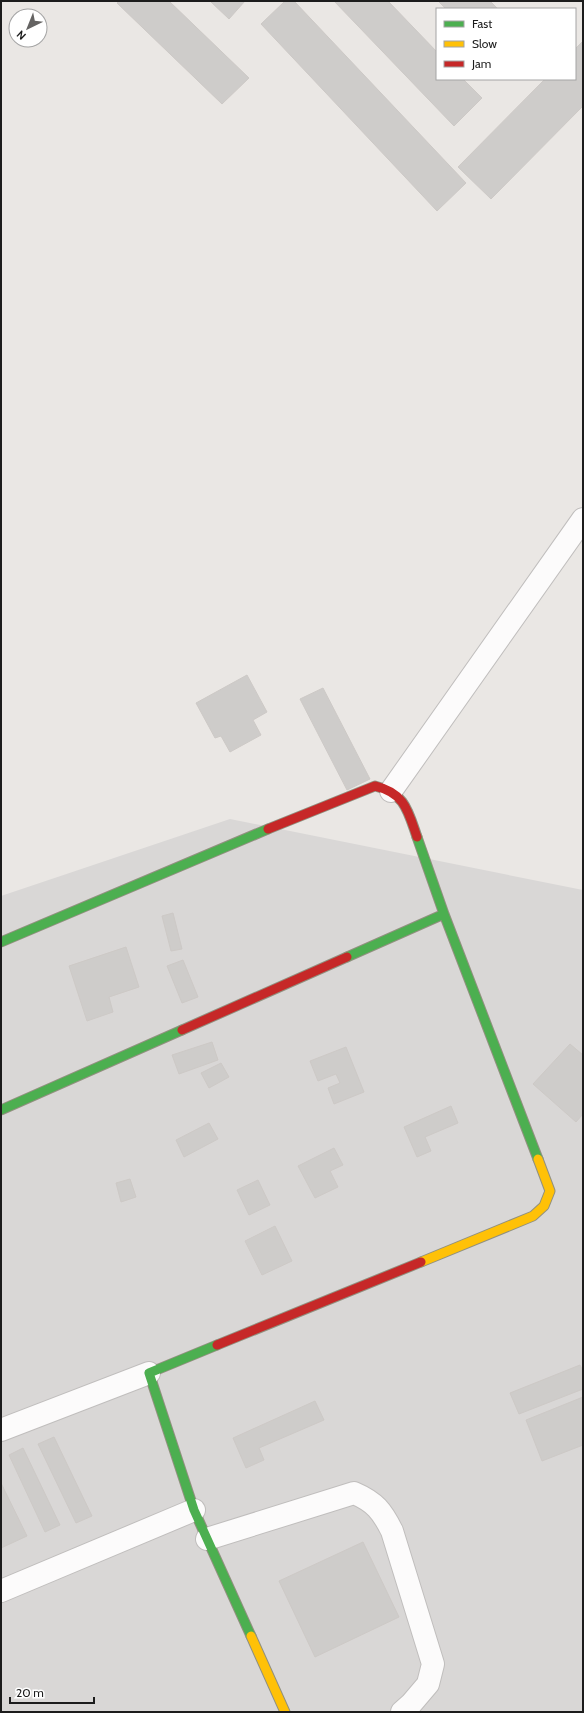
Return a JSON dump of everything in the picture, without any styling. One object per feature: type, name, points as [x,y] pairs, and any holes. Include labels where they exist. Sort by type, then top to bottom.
[{"type":"street","points":[[391,791],[583,519]]},
{"type":"street","points":[[1,942],[232,843],[375,786],[387,788],[400,797],[406,807],[444,914],[550,1191],[544,1206],[533,1216],[149,1373],[1,1430]]},
{"type":"street","points":[[1,1110],[444,914]]},
{"type":"street","points":[[149,1373],[194,1510],[285,1712]]},
{"type":"street","points":[[207,1539],[354,1493],[368,1499],[384,1516],[392,1532],[433,1664],[428,1684],[402,1712]]},
{"type":"street","points":[[1,1591],[194,1510]]},
{"type":"shaded area","points":[[230,819],[583,890],[583,1712],[1,1712],[1,896]]},
{"type":"building","points":[[119,1],[169,1],[249,78],[222,104],[117,3]]},
{"type":"building","points":[[210,1],[245,1],[229,19]]},
{"type":"building","points":[[285,1],[294,1],[466,183],[437,211],[261,24]]},
{"type":"building","points":[[334,1],[388,1],[436,51],[436,80],[464,80],[482,98],[454,126]]},
{"type":"building","points":[[438,1],[490,1],[497,8],[445,8]]},
{"type":"building","points":[[583,41],[583,106],[491,199],[458,167],[544,80],[576,80],[576,48]]},
{"type":"building","points":[[247,675],[267,712],[253,720],[261,735],[230,752],[221,736],[215,738],[196,703]]},
{"type":"building","points":[[323,688],[370,779],[347,790],[300,699]]},
{"type":"building","points":[[173,913],[182,949],[171,951],[162,916]]},
{"type":"building","points":[[126,947],[139,987],[109,997],[113,1012],[87,1021],[69,966]]},
{"type":"building","points":[[183,960],[198,997],[182,1003],[167,966]]},
{"type":"building","points":[[212,1042],[218,1060],[179,1074],[172,1055]]},
{"type":"building","points":[[570,1044],[583,1055],[583,1114],[576,1122],[533,1084]]},
{"type":"building","points":[[346,1047],[364,1092],[334,1104],[328,1088],[340,1083],[336,1074],[318,1081],[310,1061]]},
{"type":"building","points":[[221,1063],[229,1077],[209,1088],[201,1073]]},
{"type":"building","points":[[451,1106],[458,1123],[425,1137],[431,1151],[417,1157],[404,1127]]},
{"type":"building","points":[[209,1123],[218,1139],[184,1157],[176,1140]]},
{"type":"building","points":[[334,1148],[343,1165],[330,1171],[338,1187],[315,1198],[298,1166]]},
{"type":"building","points":[[130,1179],[136,1197],[121,1202],[116,1183]]},
{"type":"building","points":[[258,1180],[270,1205],[249,1215],[237,1190]]},
{"type":"building","points":[[275,1226],[292,1261],[262,1275],[245,1241]]},
{"type":"building","points":[[580,1365],[583,1371],[583,1389],[519,1414],[510,1393]]},
{"type":"building","points":[[583,1397],[583,1445],[542,1461],[526,1420]]},
{"type":"building","points":[[315,1401],[324,1420],[259,1448],[264,1460],[246,1468],[233,1438]]},
{"type":"building","points":[[54,1437],[92,1516],[76,1523],[38,1444]]},
{"type":"building","points":[[23,1448],[60,1525],[45,1532],[9,1455]]},
{"type":"building","points":[[1,1483],[27,1536],[1,1548]]},
{"type":"building","points":[[363,1542],[399,1617],[315,1657],[279,1581]]},
{"type":"traffic: fast","points":[[1,942],[268,829]]},
{"type":"traffic: fast","points":[[417,837],[444,914],[538,1159]]},
{"type":"traffic: fast","points":[[347,957],[444,914]]},
{"type":"traffic: fast","points":[[1,1110],[182,1030]]},
{"type":"traffic: fast","points":[[217,1345],[149,1373],[194,1510],[251,1636]]},
{"type":"traffic: slow","points":[[421,1262],[533,1216],[544,1206],[550,1191],[538,1159]]},
{"type":"traffic: slow","points":[[251,1636],[285,1712]]},
{"type":"traffic: jam","points":[[268,829],[375,786],[393,793],[404,804],[417,837]]},
{"type":"traffic: jam","points":[[182,1030],[347,957]]},
{"type":"traffic: jam","points":[[217,1345],[421,1262]]}]
